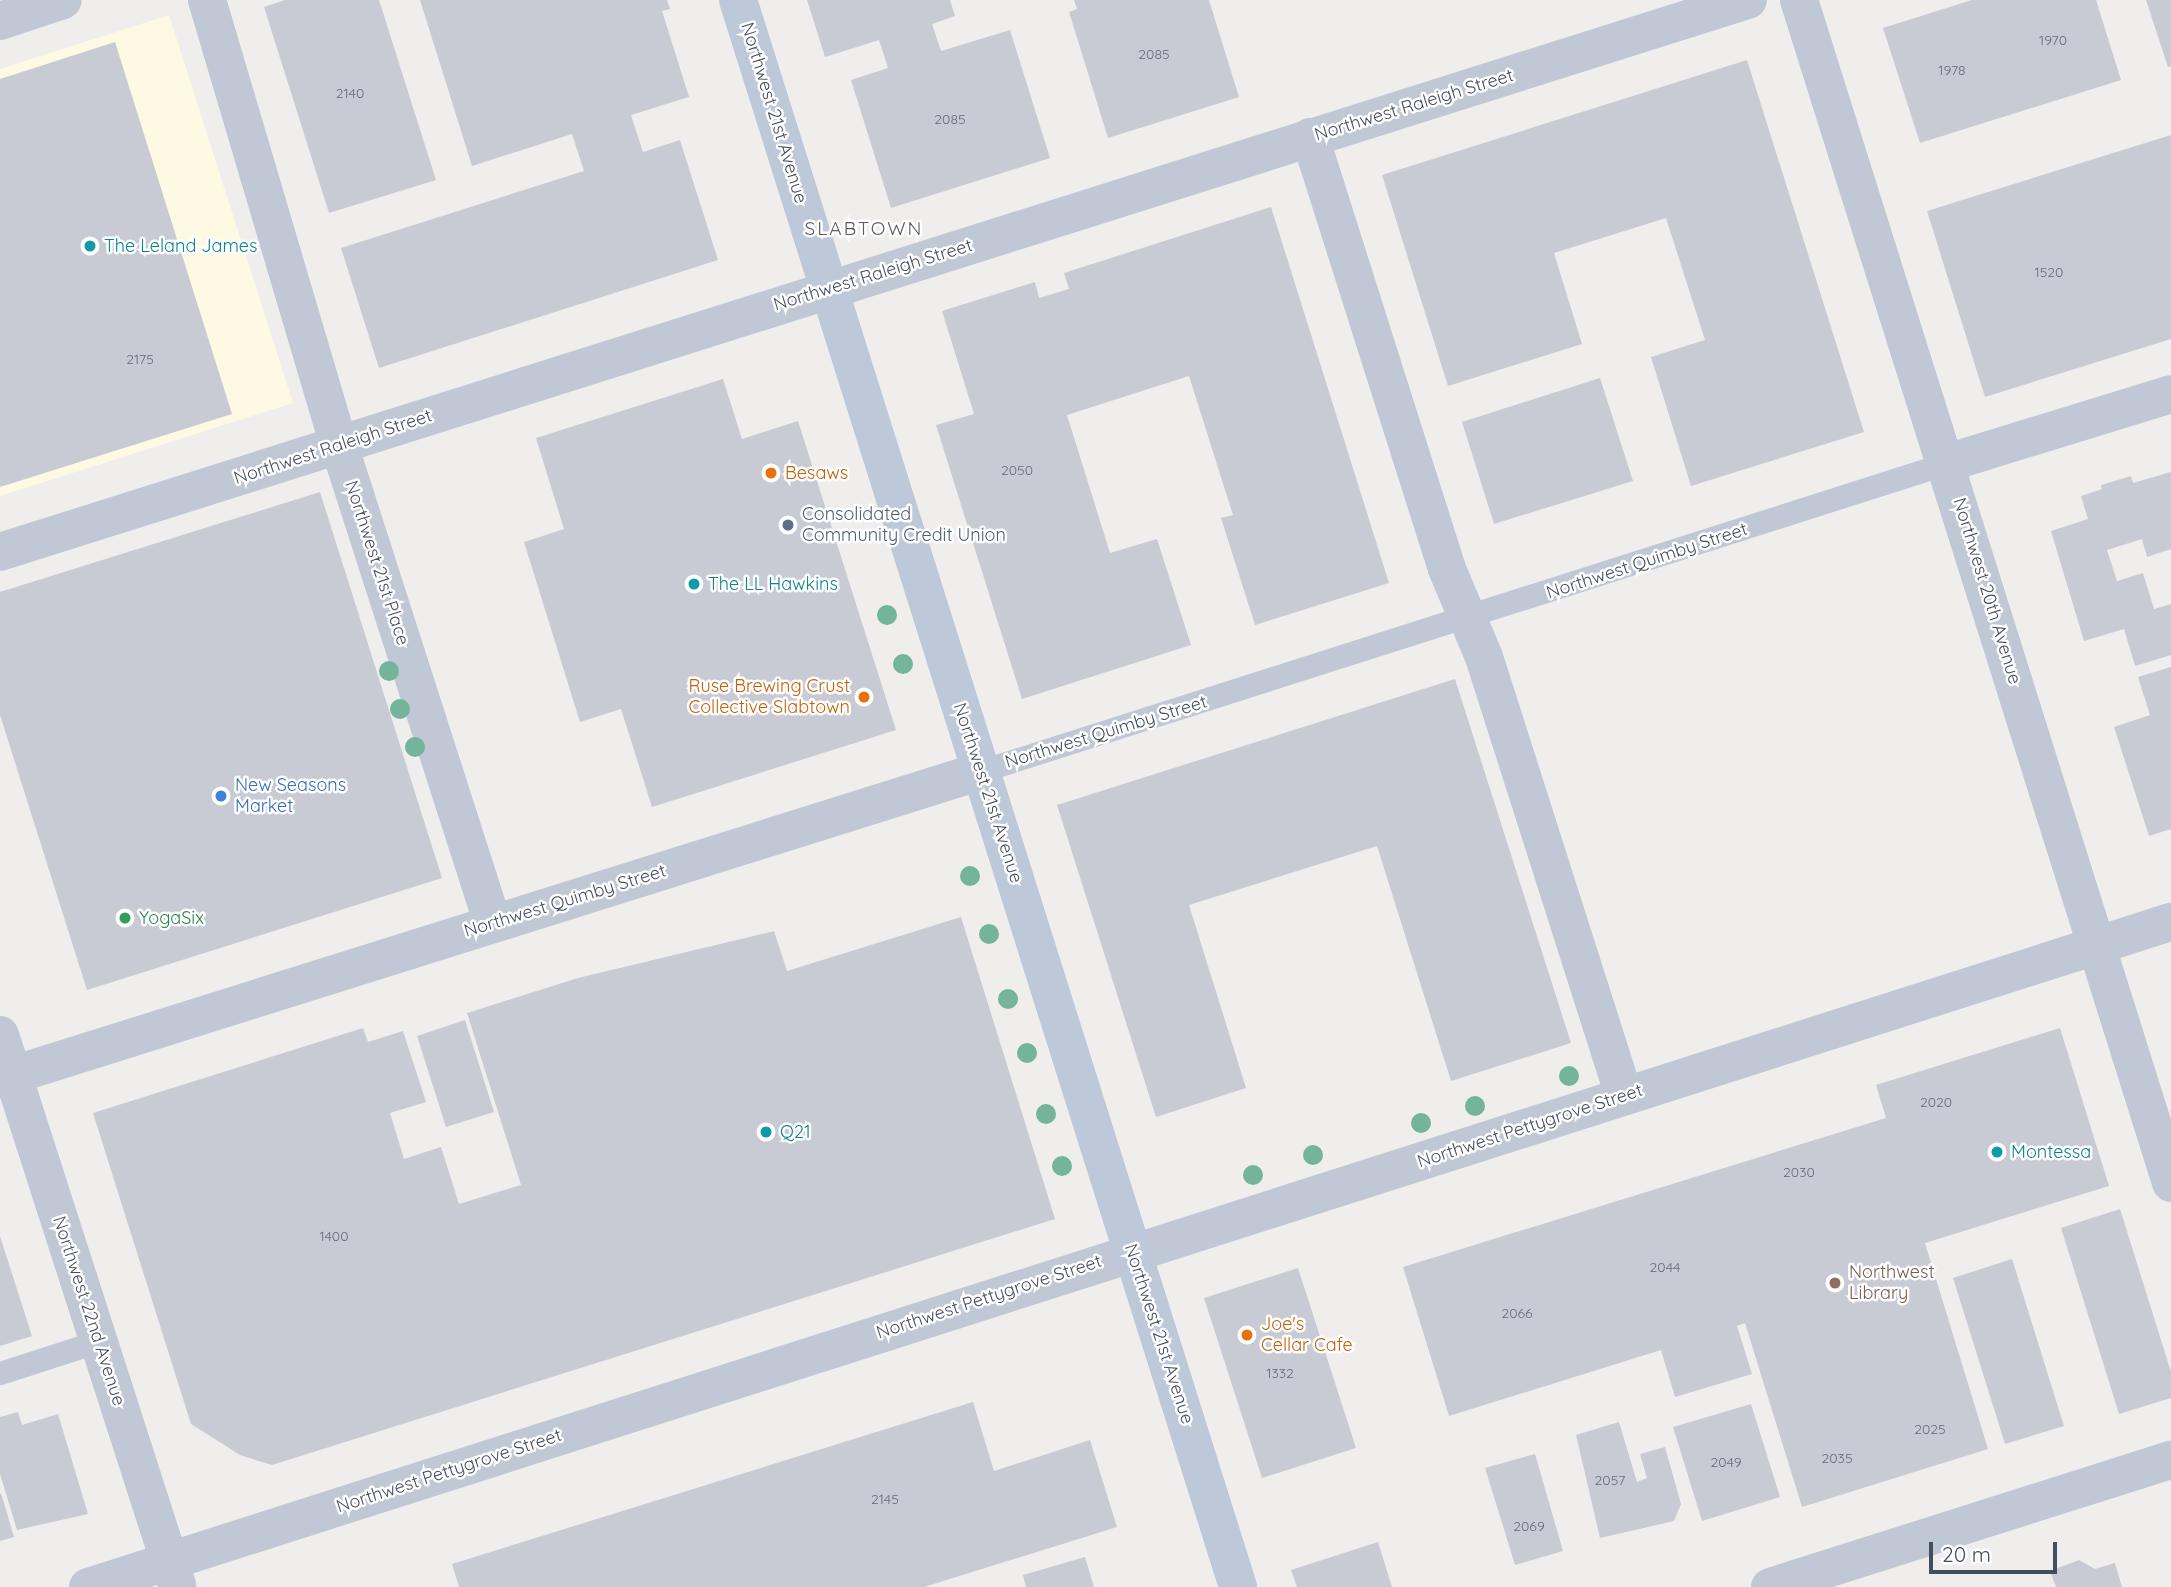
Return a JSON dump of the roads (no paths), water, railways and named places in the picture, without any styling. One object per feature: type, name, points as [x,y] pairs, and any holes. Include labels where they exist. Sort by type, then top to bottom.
[{"type":"street","points":[[0,20],[63,0]]},
{"type":"street","name":"Northwest 21st Place","points":[[207,0],[340,445],[493,923]]},
{"type":"street","name":"Northwest 21st Avenue","points":[[738,0],[1238,1587]]},
{"type":"street","name":"Northwest Raleigh Street","points":[[0,552],[1748,0]]},
{"type":"street","name":"Northwest 20th Avenue","points":[[1799,0],[1947,463],[2171,1183]]},
{"type":"street","points":[[1310,137],[1447,569],[1468,619],[1623,1096]]},
{"type":"street","name":"Northwest Quimby Street","points":[[1947,463],[2171,394]]},
{"type":"street","name":"Northwest Quimby Street","points":[[6,1077],[981,771]]},
{"type":"street","name":"Northwest Pettygrove Street","points":[[89,1587],[174,1575],[1132,1251],[2171,922]]},
{"type":"street","name":"Northwest 22nd Avenue","points":[[0,1035],[6,1077],[99,1341],[174,1575]]},
{"type":"street","points":[[1769,1587],[2171,1460]]},
{"type":"lane","name":"Northwest Quimby Street","points":[[981,771],[1468,619],[1947,463]]},
{"type":"lane","points":[[0,1373],[99,1341]]},
{"type":"place","name":"The Leland James","points":[[90,246]]},
{"type":"place","name":"Besaws","points":[[771,473]]},
{"type":"place","name":"Consolidated Community Credit Union","points":[[788,525]]},
{"type":"place","name":"The LL Hawkins","points":[[694,584]]},
{"type":"place","name":"Ruse Brewing Crust Collective Slabtown","points":[[864,697]]},
{"type":"place","name":"New Seasons Market","points":[[221,796]]},
{"type":"place","name":"YogaSix","points":[[125,918]]},
{"type":"place","name":"Q21","points":[[766,1132]]},
{"type":"place","name":"Montessa","points":[[1997,1152]]},
{"type":"place","name":"Northwest Library","points":[[1835,1283]]},
{"type":"place","name":"Joe's Cellar Cafe","points":[[1247,1335]]},
{"type":"district","name":"SLABTOWN","points":[[864,229]]}]
